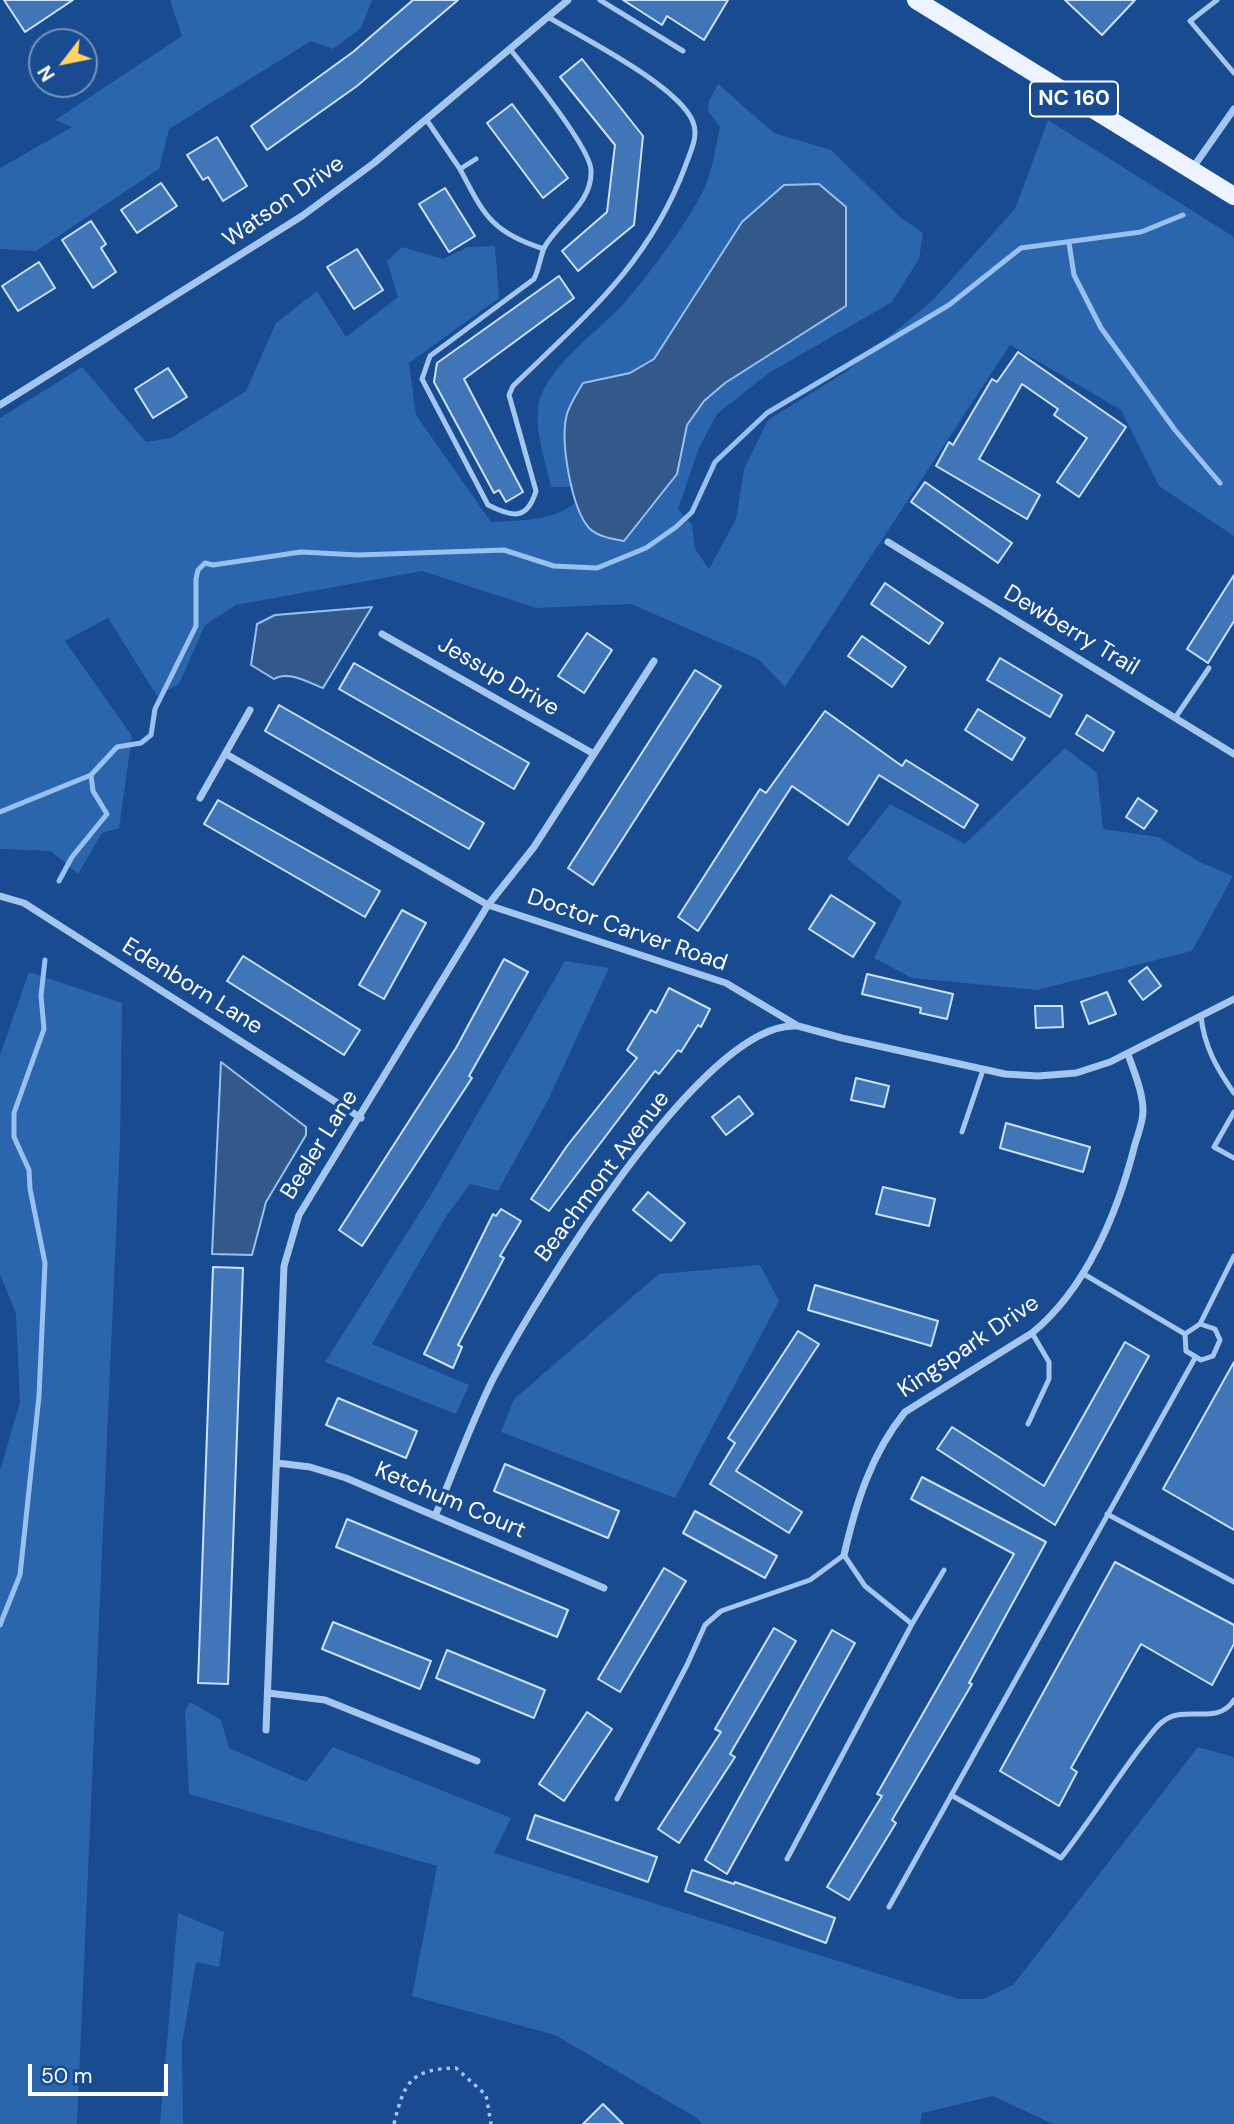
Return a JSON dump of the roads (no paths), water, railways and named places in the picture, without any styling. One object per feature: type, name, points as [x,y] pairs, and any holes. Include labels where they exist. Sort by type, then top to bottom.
[{"type":"main road","name":"NC 160","points":[[917,0],[1234,196]]},
{"type":"street","name":"Watson Drive","points":[[0,405],[302,216],[374,163],[568,0]]},
{"type":"street","points":[[1192,170],[1234,109]]},
{"type":"street","name":"Dewberry Trail","points":[[888,542],[1234,754]]},
{"type":"street","name":"Jessup Drive","points":[[383,634],[594,754]]},
{"type":"street","name":"Beeler Lane","points":[[266,1730],[284,1266],[292,1234],[299,1215],[361,1118],[488,905],[534,847],[654,661]]},
{"type":"street","points":[[200,798],[250,710]]},
{"type":"street","name":"Doctor Carver Road","points":[[226,754],[488,905],[726,983],[798,1026],[983,1070],[1038,1076],[1076,1073],[1128,1054],[1234,999]]},
{"type":"street","name":"Edenborn Lane","points":[[0,896],[24,903],[361,1118]]},
{"type":"street","name":"Beachmont Avenue","points":[[435,1516],[492,1381],[562,1259],[607,1195],[695,1087],[729,1057],[768,1030],[783,1025],[798,1026]]},
{"type":"street","name":"Kingspark Drive","points":[[844,1555],[862,1486],[890,1430],[905,1412],[1032,1333],[1051,1318],[1082,1273],[1105,1231],[1124,1186],[1142,1118],[1140,1091],[1128,1054]]},
{"type":"street","name":"Ketchum Court","points":[[276,1463],[323,1469],[604,1588]]},
{"type":"street","points":[[268,1693],[325,1700],[477,1761]]},
{"type":"lane","points":[[600,0],[683,51]]},
{"type":"lane","points":[[1217,0],[1190,21],[1234,73]]},
{"type":"lane","points":[[510,49],[537,82],[592,169],[584,195],[573,214],[544,249],[541,265],[534,279],[430,356],[422,379],[488,505],[507,515],[521,513],[532,505],[536,491],[509,395],[513,386],[600,303],[643,250],[669,209],[696,136],[693,122],[686,110],[649,78],[548,17]]},
{"type":"lane","points":[[426,119],[460,169],[478,203],[494,223],[514,239],[544,249]]},
{"type":"lane","points":[[460,169],[476,159]]},
{"type":"lane","points":[[1175,718],[1209,668]]},
{"type":"lane","points":[[1201,1016],[1203,1035],[1215,1067],[1234,1093]]},
{"type":"lane","points":[[962,1132],[983,1070]]},
{"type":"lane","points":[[1234,1112],[1214,1147],[1234,1158]]},
{"type":"lane","points":[[1185,1334],[1200,1324],[1234,1256]]},
{"type":"lane","points":[[1082,1273],[1185,1334]]},
{"type":"lane","points":[[1185,1334],[1186,1351],[1195,1358],[1213,1356],[1219,1346],[1215,1329],[1200,1324]]},
{"type":"lane","points":[[1028,1424],[1049,1379],[1049,1362],[1032,1333]]},
{"type":"lane","points":[[889,1907],[1195,1358]]},
{"type":"lane","points":[[1107,1514],[1234,1582]]},
{"type":"lane","points":[[617,1799],[705,1625],[721,1611],[810,1580],[844,1555],[864,1586],[912,1624]]},
{"type":"lane","points":[[786,1859],[912,1624],[944,1570]]},
{"type":"lane","points":[[951,1795],[1061,1858],[1114,1782],[1165,1719],[1182,1714],[1197,1717],[1216,1713],[1229,1708],[1234,1700]]},
{"type":"waterway","points":[[0,812],[91,775],[117,747],[141,743],[151,735],[155,709],[196,626],[196,579],[198,570],[205,563],[213,565],[301,552],[358,555],[504,550],[554,566],[597,568],[646,548],[676,527],[692,512],[715,462],[767,413],[949,305],[1021,248],[1141,232],[1183,215]]},
{"type":"waterway","points":[[1069,243],[1074,275],[1101,328],[1175,430],[1220,483]]},
{"type":"waterway","points":[[59,881],[72,857],[107,814],[93,791],[91,775]]},
{"type":"waterway","points":[[0,1625],[20,1575],[39,1396],[45,1263],[30,1189],[29,1170],[14,1137],[14,1113],[44,1029],[41,996],[45,960]]}]
